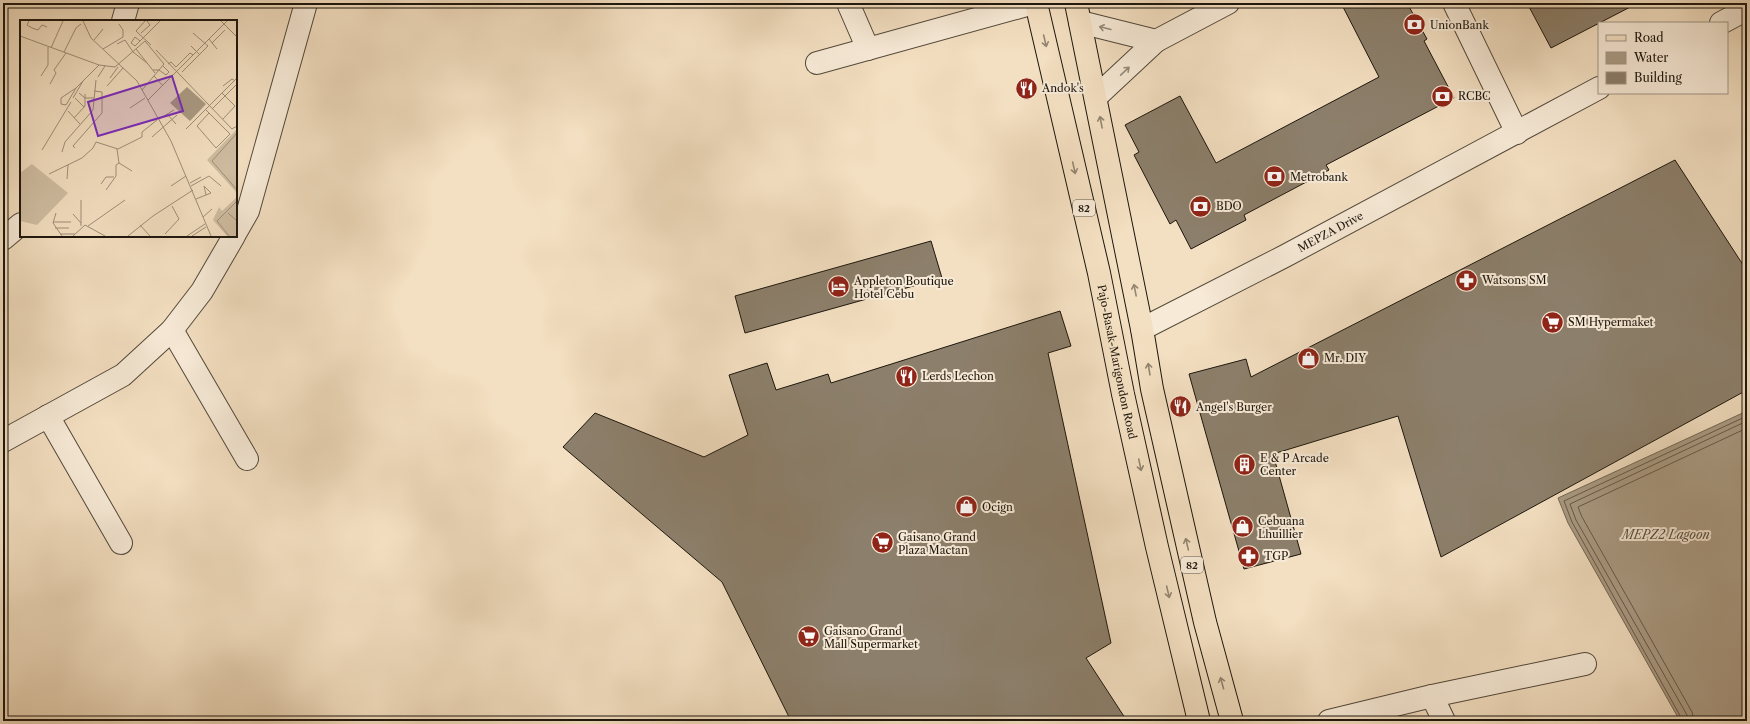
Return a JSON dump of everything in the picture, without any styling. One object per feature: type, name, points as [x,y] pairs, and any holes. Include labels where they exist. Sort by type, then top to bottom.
[{"type":"main road","name":"Pajo-Basak-Marigondon Road","points":[[1035,3],[1099,274],[1123,394],[1198,721]]},
{"type":"main road","name":"82","points":[[1078,13],[1142,329],[1152,389],[1196,581],[1232,721]]},
{"type":"street","points":[[123,20],[128,3]]},
{"type":"street","points":[[237,230],[248,211],[306,3]]},
{"type":"street","points":[[848,3],[868,49]]},
{"type":"street","points":[[817,63],[1035,3]]},
{"type":"street","points":[[1096,97],[1156,41],[1228,3]]},
{"type":"street","points":[[1454,3],[1517,133]]},
{"type":"street","points":[[1723,22],[1747,9]]},
{"type":"street","points":[[1078,13],[1156,41]]},
{"type":"street","name":"MEPZA Drive","points":[[1142,329],[1285,256],[1439,172],[1517,133],[1598,89]]},
{"type":"street","points":[[3,239],[20,225]]},
{"type":"street","points":[[3,440],[123,376],[172,330],[202,291],[233,237]]},
{"type":"street","points":[[172,330],[247,459]]},
{"type":"street","points":[[48,416],[121,543]]},
{"type":"street","points":[[1329,721],[1432,696],[1585,664]]},
{"type":"street","points":[[1432,696],[1444,721]]},
{"type":"water","name":"MEPZ2 Lagoon","points":[[1747,411],[1747,721],[1680,721],[1568,523],[1558,498]]},
{"type":"building","points":[[1341,3],[1407,3],[1427,39],[1424,41],[1454,98],[1326,165],[1329,170],[1244,215],[1246,220],[1191,249],[1176,220],[1170,224],[1134,155],[1139,152],[1125,125],[1180,96],[1216,163],[1379,77]]},
{"type":"building","points":[[1527,3],[1638,3],[1601,22],[1598,22],[1598,24],[1551,48]]},
{"type":"building","name":"SM Hypermaket","points":[[1675,160],[1747,271],[1747,390],[1441,557],[1398,416],[1273,454],[1301,554],[1244,569],[1189,374],[1246,359],[1251,377]]},
{"type":"building","name":"Appleton Boutique Hotel Cebu","points":[[931,241],[942,278],[745,333],[735,296]]},
{"type":"building","name":"Gaisano Grand Plaza Mactan","points":[[1060,311],[1071,346],[1048,353],[1111,643],[1086,658],[1127,721],[791,721],[722,582],[563,447],[595,413],[704,457],[748,435],[729,375],[767,363],[776,390],[828,374],[831,383]]},
{"type":"place","name":"UnionBank","points":[[1414,25]]},
{"type":"place","name":"Andok's","points":[[1026,88]]},
{"type":"place","name":"RCBC","points":[[1442,96]]},
{"type":"place","name":"Metrobank","points":[[1274,177]]},
{"type":"place","name":"BDO","points":[[1200,206]]},
{"type":"place","name":"Watsons SM","points":[[1466,280]]},
{"type":"place","name":"Appleton Boutique Hotel Cebu","points":[[839,287]]},
{"type":"place","name":"SM Hypermaket","points":[[1553,322]]},
{"type":"place","name":"Mr. DIY","points":[[1308,358]]},
{"type":"place","name":"Lerds Lechon","points":[[907,376]]},
{"type":"place","name":"Angel's Burger","points":[[1181,407]]},
{"type":"place","name":"E & P Arcade Center","points":[[1245,464]]},
{"type":"place","name":"Ocign","points":[[967,507]]},
{"type":"place","name":"Cebuana Lhuillier","points":[[1243,527]]},
{"type":"place","name":"Gaisano Grand Plaza Mactan","points":[[882,543]]},
{"type":"place","name":"TGP","points":[[1249,556]]},
{"type":"place","name":"Gaisano Grand Mall Supermarket","points":[[808,637]]}]
